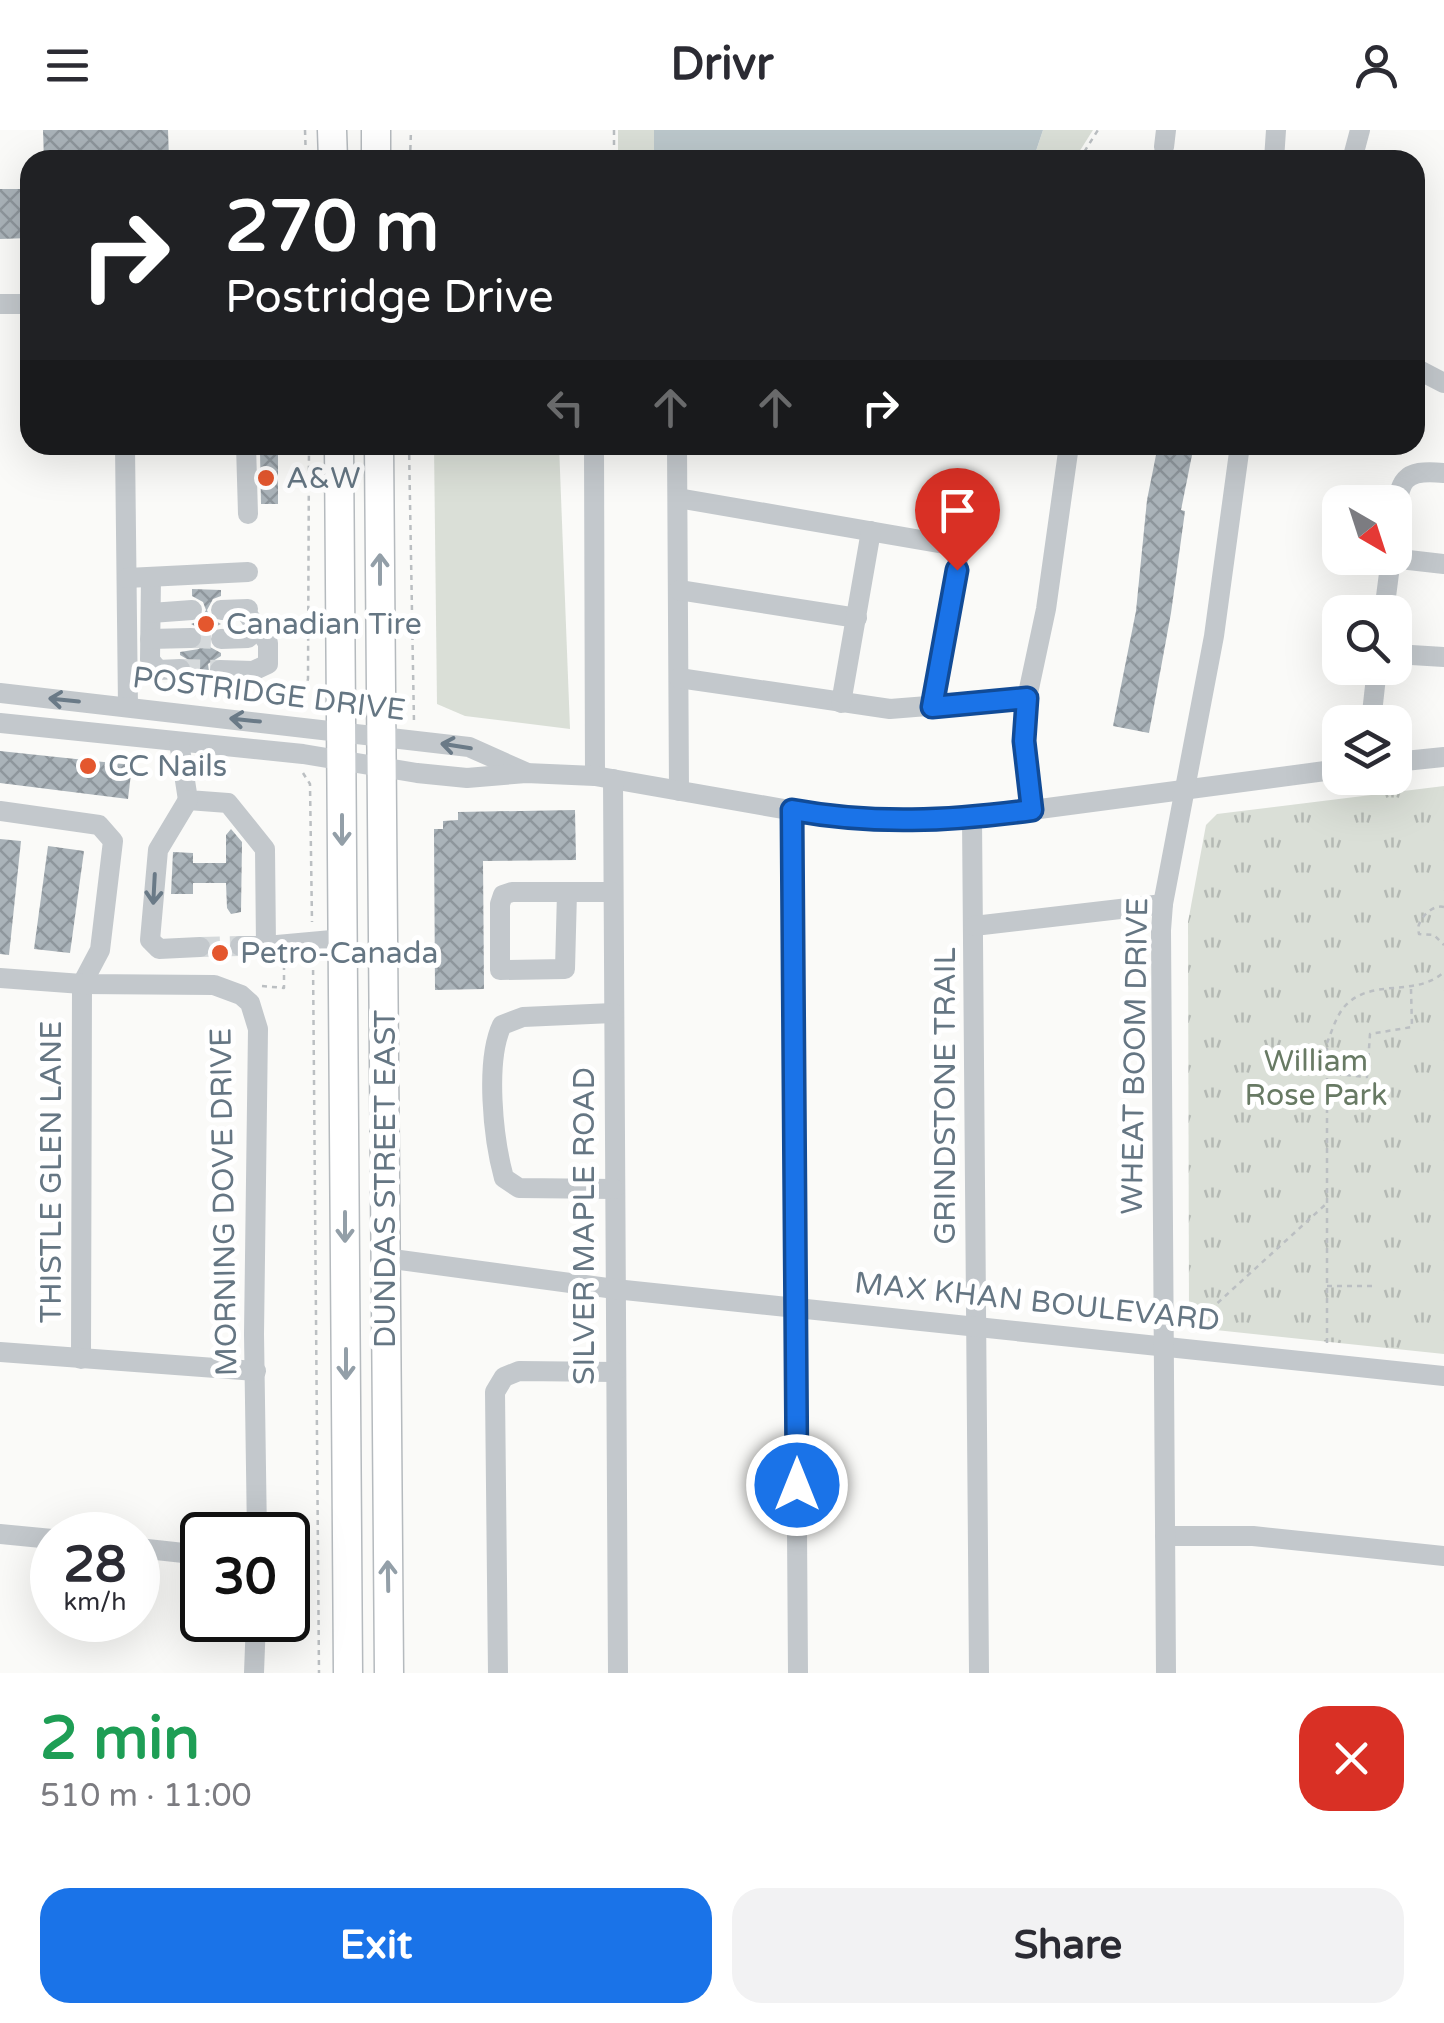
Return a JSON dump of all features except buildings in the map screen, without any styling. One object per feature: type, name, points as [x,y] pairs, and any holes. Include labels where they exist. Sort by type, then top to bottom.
[{"type":"main road","name":"DUNDAS STREET EAST","points":[[339,455],[348,1673]]},
{"type":"main road","name":"DUNDAS STREET EAST","points":[[379,455],[390,1673]]},
{"type":"street","points":[[125,455],[132,708]]},
{"type":"street","points":[[246,455],[248,514]]},
{"type":"street","name":"SILVER MAPLE ROAD","points":[[594,455],[604,778],[612,892],[618,1673]]},
{"type":"street","points":[[677,455],[679,791]]},
{"type":"street","points":[[1032,810],[1024,741],[1027,698],[1046,609],[1068,455]]},
{"type":"street","name":"WHEAT BOOM DRIVE","points":[[1166,1673],[1163,904],[1214,636],[1239,455]]},
{"type":"street","points":[[1401,485],[1414,472],[1444,473]]},
{"type":"street","points":[[678,498],[942,542],[955,550],[958,559],[954,593],[932,707]]},
{"type":"street","points":[[841,703],[871,531]]},
{"type":"street","points":[[1412,560],[1444,564]]},
{"type":"street","points":[[126,578],[248,572]]},
{"type":"street","points":[[151,577],[150,660],[158,670],[180,669]]},
{"type":"street","points":[[679,590],[857,618]]},
{"type":"street","points":[[150,613],[192,610]]},
{"type":"street","points":[[220,670],[253,671],[268,664],[268,643],[248,612],[221,610]]},
{"type":"street","points":[[150,640],[191,638]]},
{"type":"street","points":[[221,638],[248,638]]},
{"type":"street","points":[[1412,655],[1444,656]]},
{"type":"street","points":[[679,678],[890,709],[1027,698]]},
{"type":"street","name":"POSTRIDGE DRIVE","points":[[0,694],[132,708],[342,746],[382,765],[417,773],[467,778],[526,772],[604,778],[889,822],[972,818],[1322,771]]},
{"type":"street","name":"POSTRIDGE DRIVE","points":[[0,723],[180,742],[342,746],[381,737],[469,747],[526,772]]},
{"type":"street","points":[[180,742],[188,800]]},
{"type":"street","points":[[1412,760],[1444,757]]},
{"type":"street","points":[[188,800],[228,803],[265,849],[275,945]]},
{"type":"street","points":[[188,800],[158,850],[150,940],[158,949],[200,947]]},
{"type":"street","points":[[0,810],[99,825],[112,841],[100,950],[82,984]]},
{"type":"street","points":[[792,810],[798,1673]]},
{"type":"street","name":"GRINDSTONE TRAIL","points":[[972,818],[979,1673]]},
{"type":"street","points":[[567,892],[565,968],[500,970],[500,904],[504,896],[512,892],[567,892],[612,892]]},
{"type":"street","points":[[974,926],[1163,904]]},
{"type":"street","points":[[240,946],[343,939]]},
{"type":"street","name":"MORNING DOVE DRIVE","points":[[0,978],[82,984],[214,985],[250,1003],[258,1029],[257,1512]]},
{"type":"street","name":"THISTLE GLEN LANE","points":[[81,1359],[82,984]]},
{"type":"street","points":[[613,1014],[523,1018],[502,1025],[494,1043],[496,1150],[504,1178],[520,1188],[614,1189]]},
{"type":"street","name":"MAX KHAN BOULEVARD","points":[[385,1258],[615,1289],[1444,1376]]},
{"type":"street","points":[[0,1352],[256,1371]]},
{"type":"street","points":[[498,1673],[495,1392],[504,1378],[519,1370],[615,1372]]},
{"type":"street","points":[[0,1534],[30,1537]]},
{"type":"street","points":[[1165,1536],[1253,1536],[1444,1556]]},
{"type":"street","points":[[254,1673],[255,1642]]},
{"type":"path","points":[[302,700],[308,455]]},
{"type":"path","points":[[409,455],[412,707],[416,729]]},
{"type":"path","points":[[303,768],[303,777],[312,791],[319,1673]]},
{"type":"path","points":[[1444,907],[1435,907],[1426,914],[1418,928],[1419,934],[1434,935],[1443,944],[1444,952]]},
{"type":"path","points":[[241,996],[247,985],[284,988],[275,945]]},
{"type":"path","points":[[1327,1344],[1327,1043],[1343,1008],[1389,987],[1426,986],[1444,972]]},
{"type":"path","points":[[1326,1073],[1367,1077],[1370,1034],[1412,1027],[1411,987]]},
{"type":"path","points":[[1188,1330],[1327,1203]]},
{"type":"path","points":[[1326,1286],[1376,1286]]},
{"type":"green space","points":[[618,130],[654,130],[654,150],[618,150]]},
{"type":"green space","points":[[1043,130],[1093,130],[1080,150],[1036,150]]},
{"type":"green space","points":[[434,455],[559,455],[570,729],[465,716],[437,704]]},
{"type":"green space","name":"William Rose Park","points":[[1444,786],[1444,1354],[1197,1328],[1189,1318],[1188,922],[1206,825],[1217,814],[1371,795],[1412,795],[1412,790]]},
{"type":"shaded area","points":[[654,130],[1043,130],[1036,150],[654,150]]},
{"type":"tunnel","points":[[191,638],[221,639]]},
{"type":"tunnel","points":[[180,669],[220,670]]},
{"type":"tunnel","points":[[200,947],[240,946]]},
{"type":"place","name":"A&W","points":[[266,478]]},
{"type":"place","name":"Canadian Tire","points":[[206,624]]},
{"type":"place","name":"CC Nails","points":[[88,766]]},
{"type":"place","name":"Petro-Canada","points":[[220,953]]},
{"type":"route","points":[[797,1485],[792,810],[889,822],[1032,810],[1024,741],[1027,698],[932,707],[957,570]]}]
